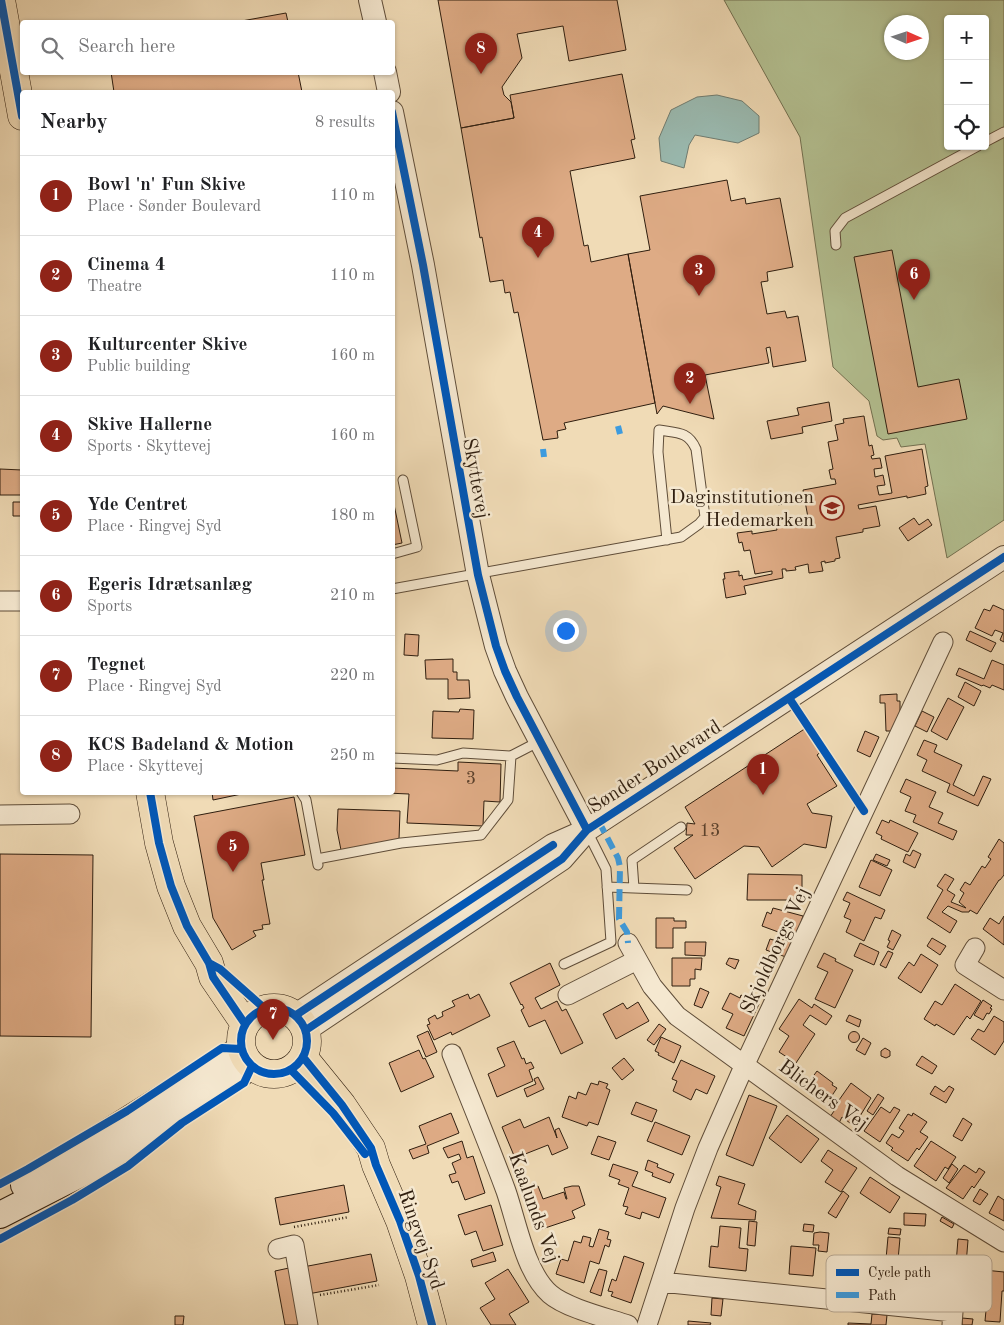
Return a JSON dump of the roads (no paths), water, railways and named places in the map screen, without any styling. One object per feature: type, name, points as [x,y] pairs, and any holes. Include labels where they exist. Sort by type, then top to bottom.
[{"type":"main road","points":[[1,0],[20,105]]},
{"type":"main road","points":[[0,1215],[88,1170],[251,1037],[281,1008],[301,1023],[307,1039],[297,1063],[278,1074],[264,1073],[251,1037],[220,969],[209,963],[187,926],[171,886],[159,843],[151,795]]},
{"type":"main road","points":[[0,1198],[31,1181],[251,1037]]},
{"type":"main road","name":"Ringvej Syd","points":[[297,1063],[333,1112],[376,1165],[400,1221],[419,1276],[432,1325]]},
{"type":"street","points":[[370,0],[375,20]]},
{"type":"street","points":[[386,75],[389,90]]},
{"type":"street","name":"Skyttevej","points":[[395,127],[423,265],[478,575],[496,646],[505,671],[587,830]]},
{"type":"street","name":"Sønder Boulevard","points":[[301,1023],[553,845],[587,830],[1004,557]]},
{"type":"street","points":[[0,601],[20,601]]},
{"type":"street","name":"Skjoldborgs Vej","points":[[647,1325],[660,1282],[708,1148],[943,642]]},
{"type":"street","points":[[0,815],[70,814]]},
{"type":"street","name":"Blichers Vej","points":[[628,943],[652,986],[677,1016],[746,1064],[897,1176],[1004,1242]]},
{"type":"street","points":[[976,948],[965,965],[1004,990]]},
{"type":"street","points":[[568,995],[637,960]]},
{"type":"street","name":"Kaalunds Vej","points":[[452,1054],[511,1205],[530,1266],[539,1282],[552,1296],[564,1303],[628,1325]]},
{"type":"street","points":[[285,1247],[294,1245],[308,1325]]},
{"type":"street","points":[[660,1282],[826,1299]]},
{"type":"street","points":[[952,1325],[953,1312]]},
{"type":"lane","points":[[989,140],[1004,132]]},
{"type":"lane","points":[[836,245],[836,231],[845,218],[971,150]]},
{"type":"lane","points":[[395,589],[478,575],[667,540],[681,537],[699,524],[705,517],[696,449],[692,440],[684,434],[659,430],[658,452],[667,540]]},
{"type":"lane","points":[[395,553],[417,548],[403,480]]},
{"type":"lane","points":[[395,758],[437,760],[463,753],[511,756],[540,740]]},
{"type":"lane","points":[[303,795],[306,800],[317,862],[401,843],[482,835],[508,800],[511,756]]},
{"type":"lane","points":[[634,888],[632,860],[681,827]]},
{"type":"lane","points":[[564,964],[611,942],[606,869],[587,830]]},
{"type":"lane","points":[[607,887],[688,890]]},
{"type":"water","points":[[717,95],[742,101],[759,116],[759,133],[738,143],[695,135],[689,145],[684,168],[661,161],[659,138],[671,110],[697,97]]},
{"type":"place","name":"KCS Badeland & Motion","points":[[481,74]]},
{"type":"place","name":"Skive Hallerne","points":[[538,258]]},
{"type":"place","name":"Kulturcenter Skive","points":[[699,296]]},
{"type":"place","name":"Egeris Idrætsanlæg","points":[[914,300]]},
{"type":"place","name":"Cinema 4","points":[[690,404]]},
{"type":"place","name":"Daginstitutionen Hedemarken","points":[[832,508]]},
{"type":"place","name":"Bowl 'n' Fun Skive","points":[[763,795]]},
{"type":"place","name":"Yde Centret","points":[[233,872]]},
{"type":"place","name":"Tegnet","points":[[273,1040]]}]
